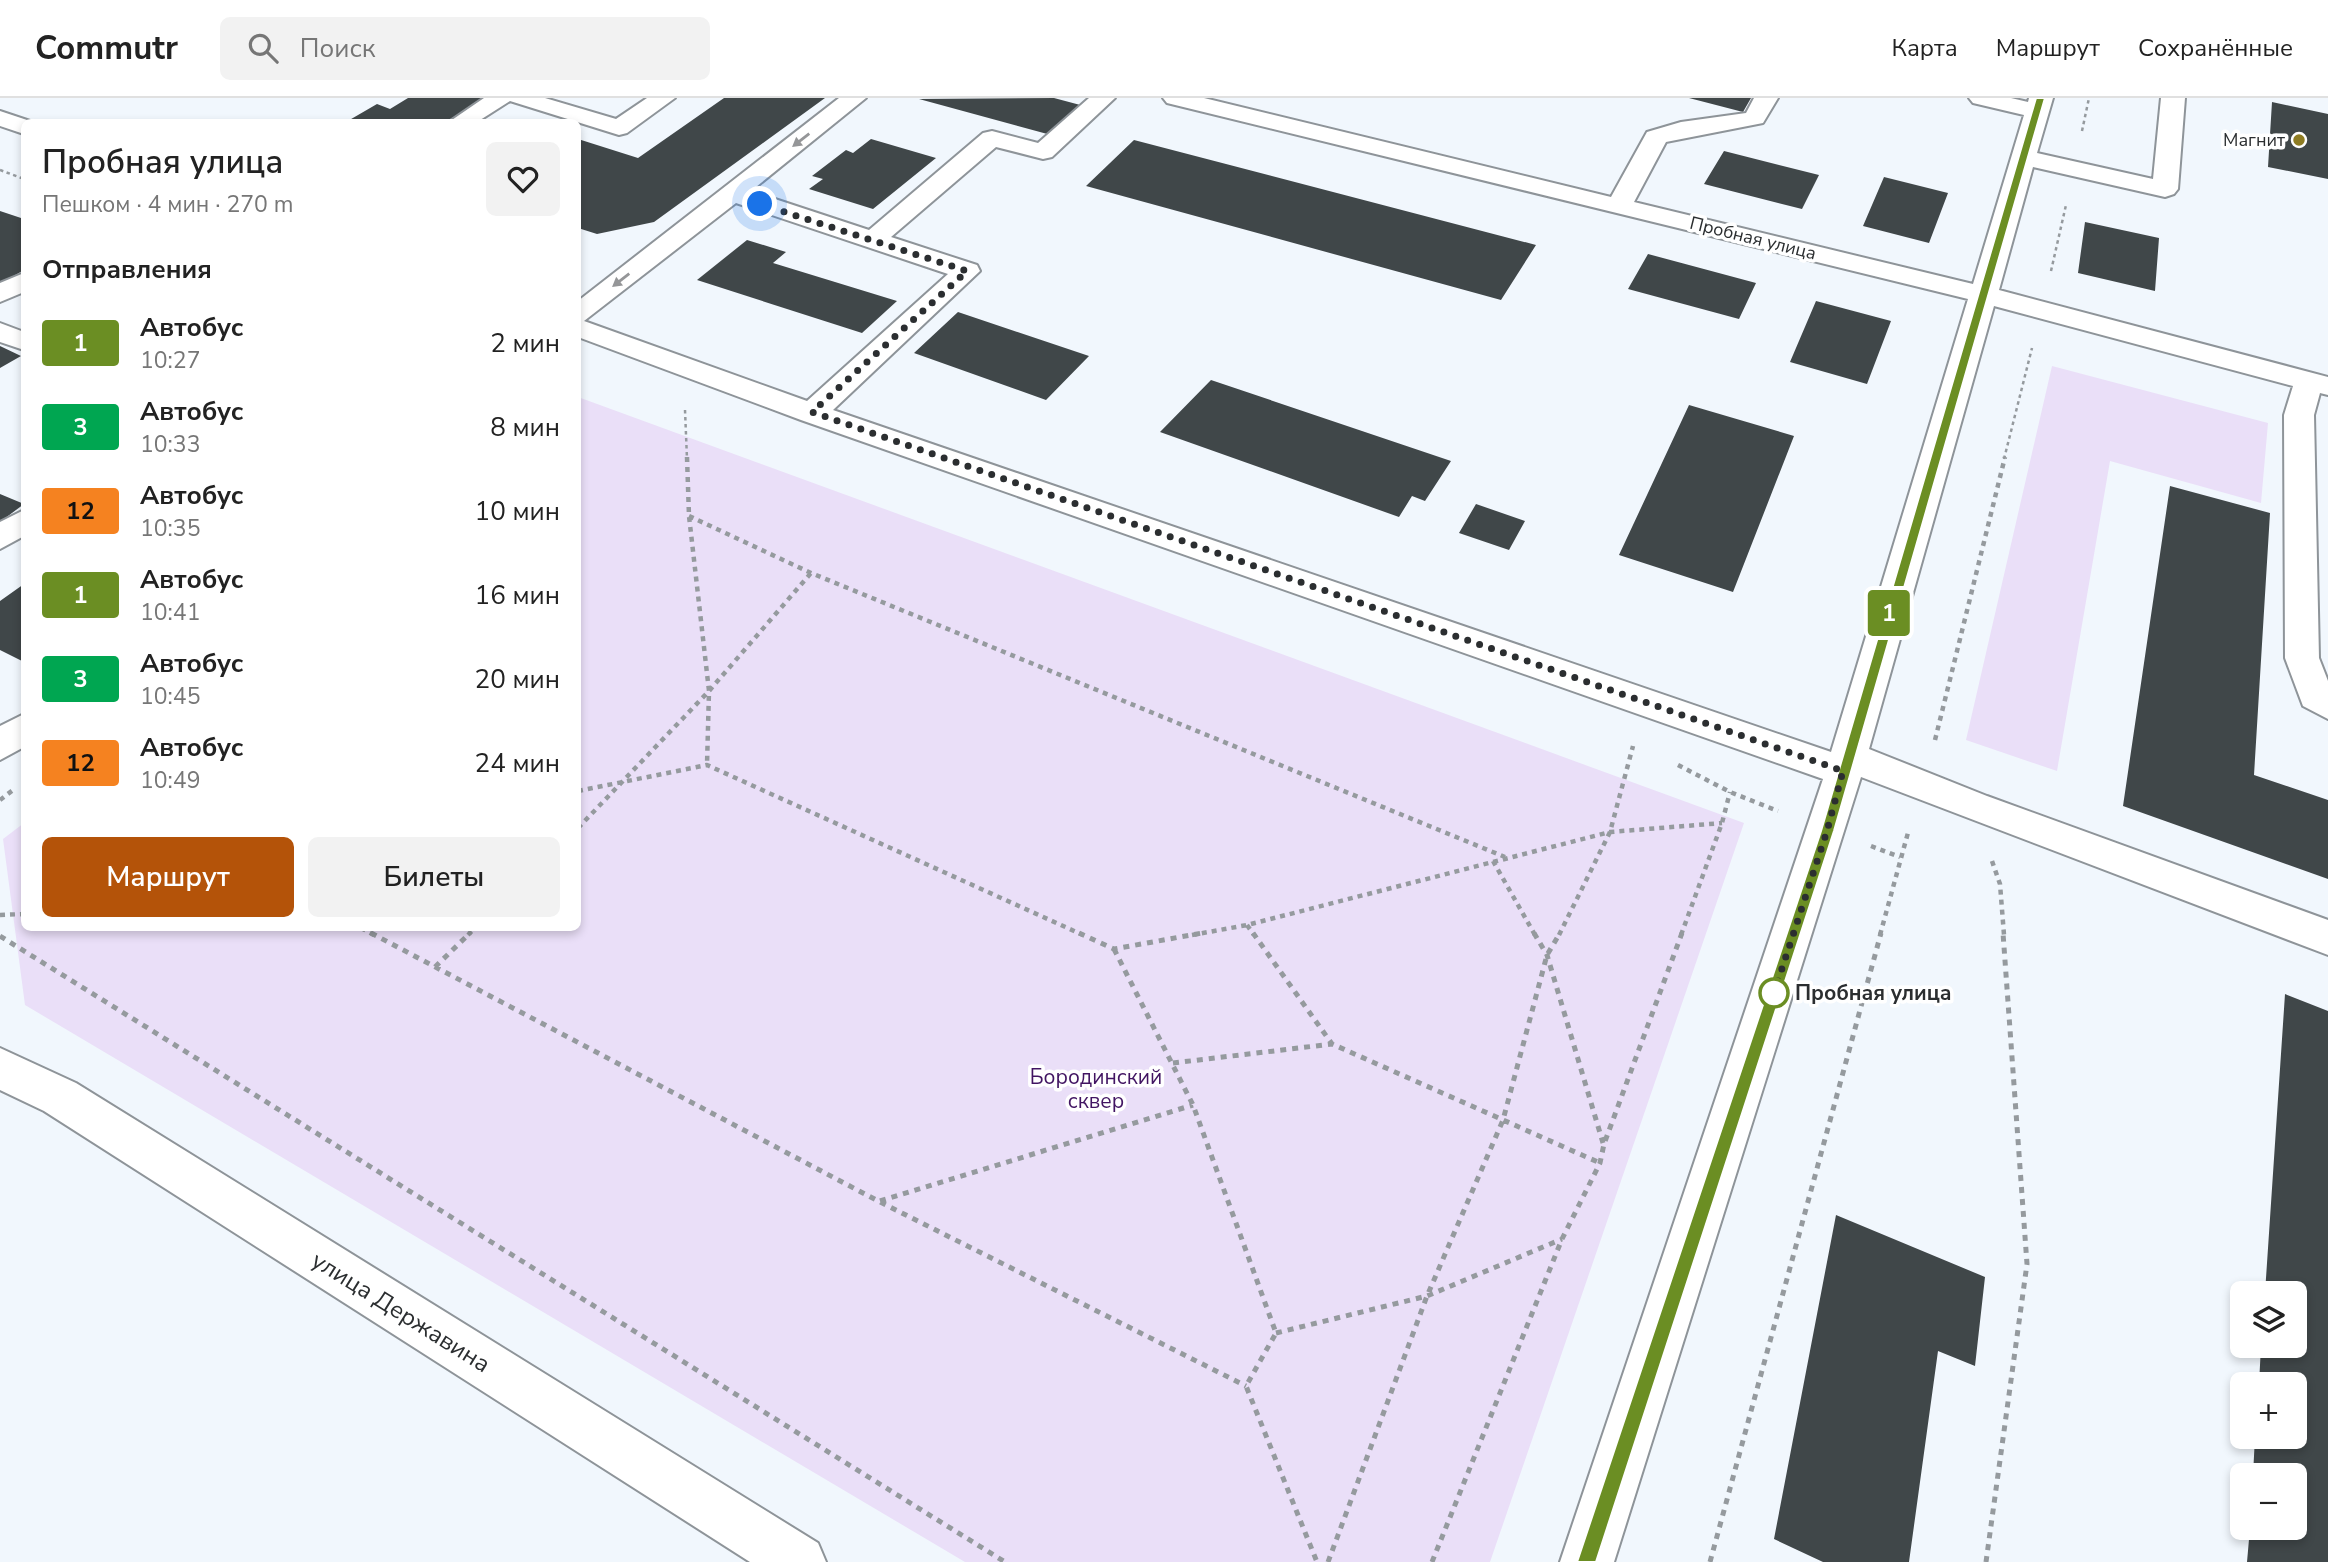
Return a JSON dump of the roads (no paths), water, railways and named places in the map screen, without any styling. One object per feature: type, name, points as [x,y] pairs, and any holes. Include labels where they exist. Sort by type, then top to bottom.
[{"type":"street","points":[[466,119],[501,98]]},
{"type":"street","points":[[520,98],[619,128],[663,98]]},
{"type":"street","points":[[581,312],[855,98]]},
{"type":"street","points":[[871,241],[992,138],[1043,152],[1103,98]]},
{"type":"street","name":"Пробная улица","points":[[1175,98],[1221,103],[1619,206],[2042,309],[2319,383]]},
{"type":"street","points":[[1619,206],[1656,137],[1685,126],[1723,125],[1755,118],[1766,98]]},
{"type":"street","points":[[1587,1562],[1827,831],[2039,104],[1981,98]]},
{"type":"street","points":[[2024,157],[2165,189],[2173,98]]},
{"type":"street","points":[[733,193],[967,271],[812,412]]},
{"type":"street","points":[[0,294],[21,283]]},
{"type":"street","points":[[581,329],[812,412],[1845,763],[1923,785],[1974,807],[2328,938]]},
{"type":"street","points":[[0,331],[21,341]]},
{"type":"street","points":[[2319,383],[2299,415],[2315,578],[2302,658],[2316,697],[2328,705]]},
{"type":"street","points":[[0,538],[21,523]]},
{"type":"street","points":[[0,716],[21,726]]},
{"type":"street","points":[[0,746],[21,730]]},
{"type":"street","name":"улица Державина","points":[[0,1068],[60,1097],[799,1562]]},
{"type":"place","name":"Магнит","points":[[2299,140]]},
{"type":"place","name":"Пробная улица","points":[[1774,993]]},
{"type":"park label","name":"Бородинский сквер","points":[[1096,1089]]}]
